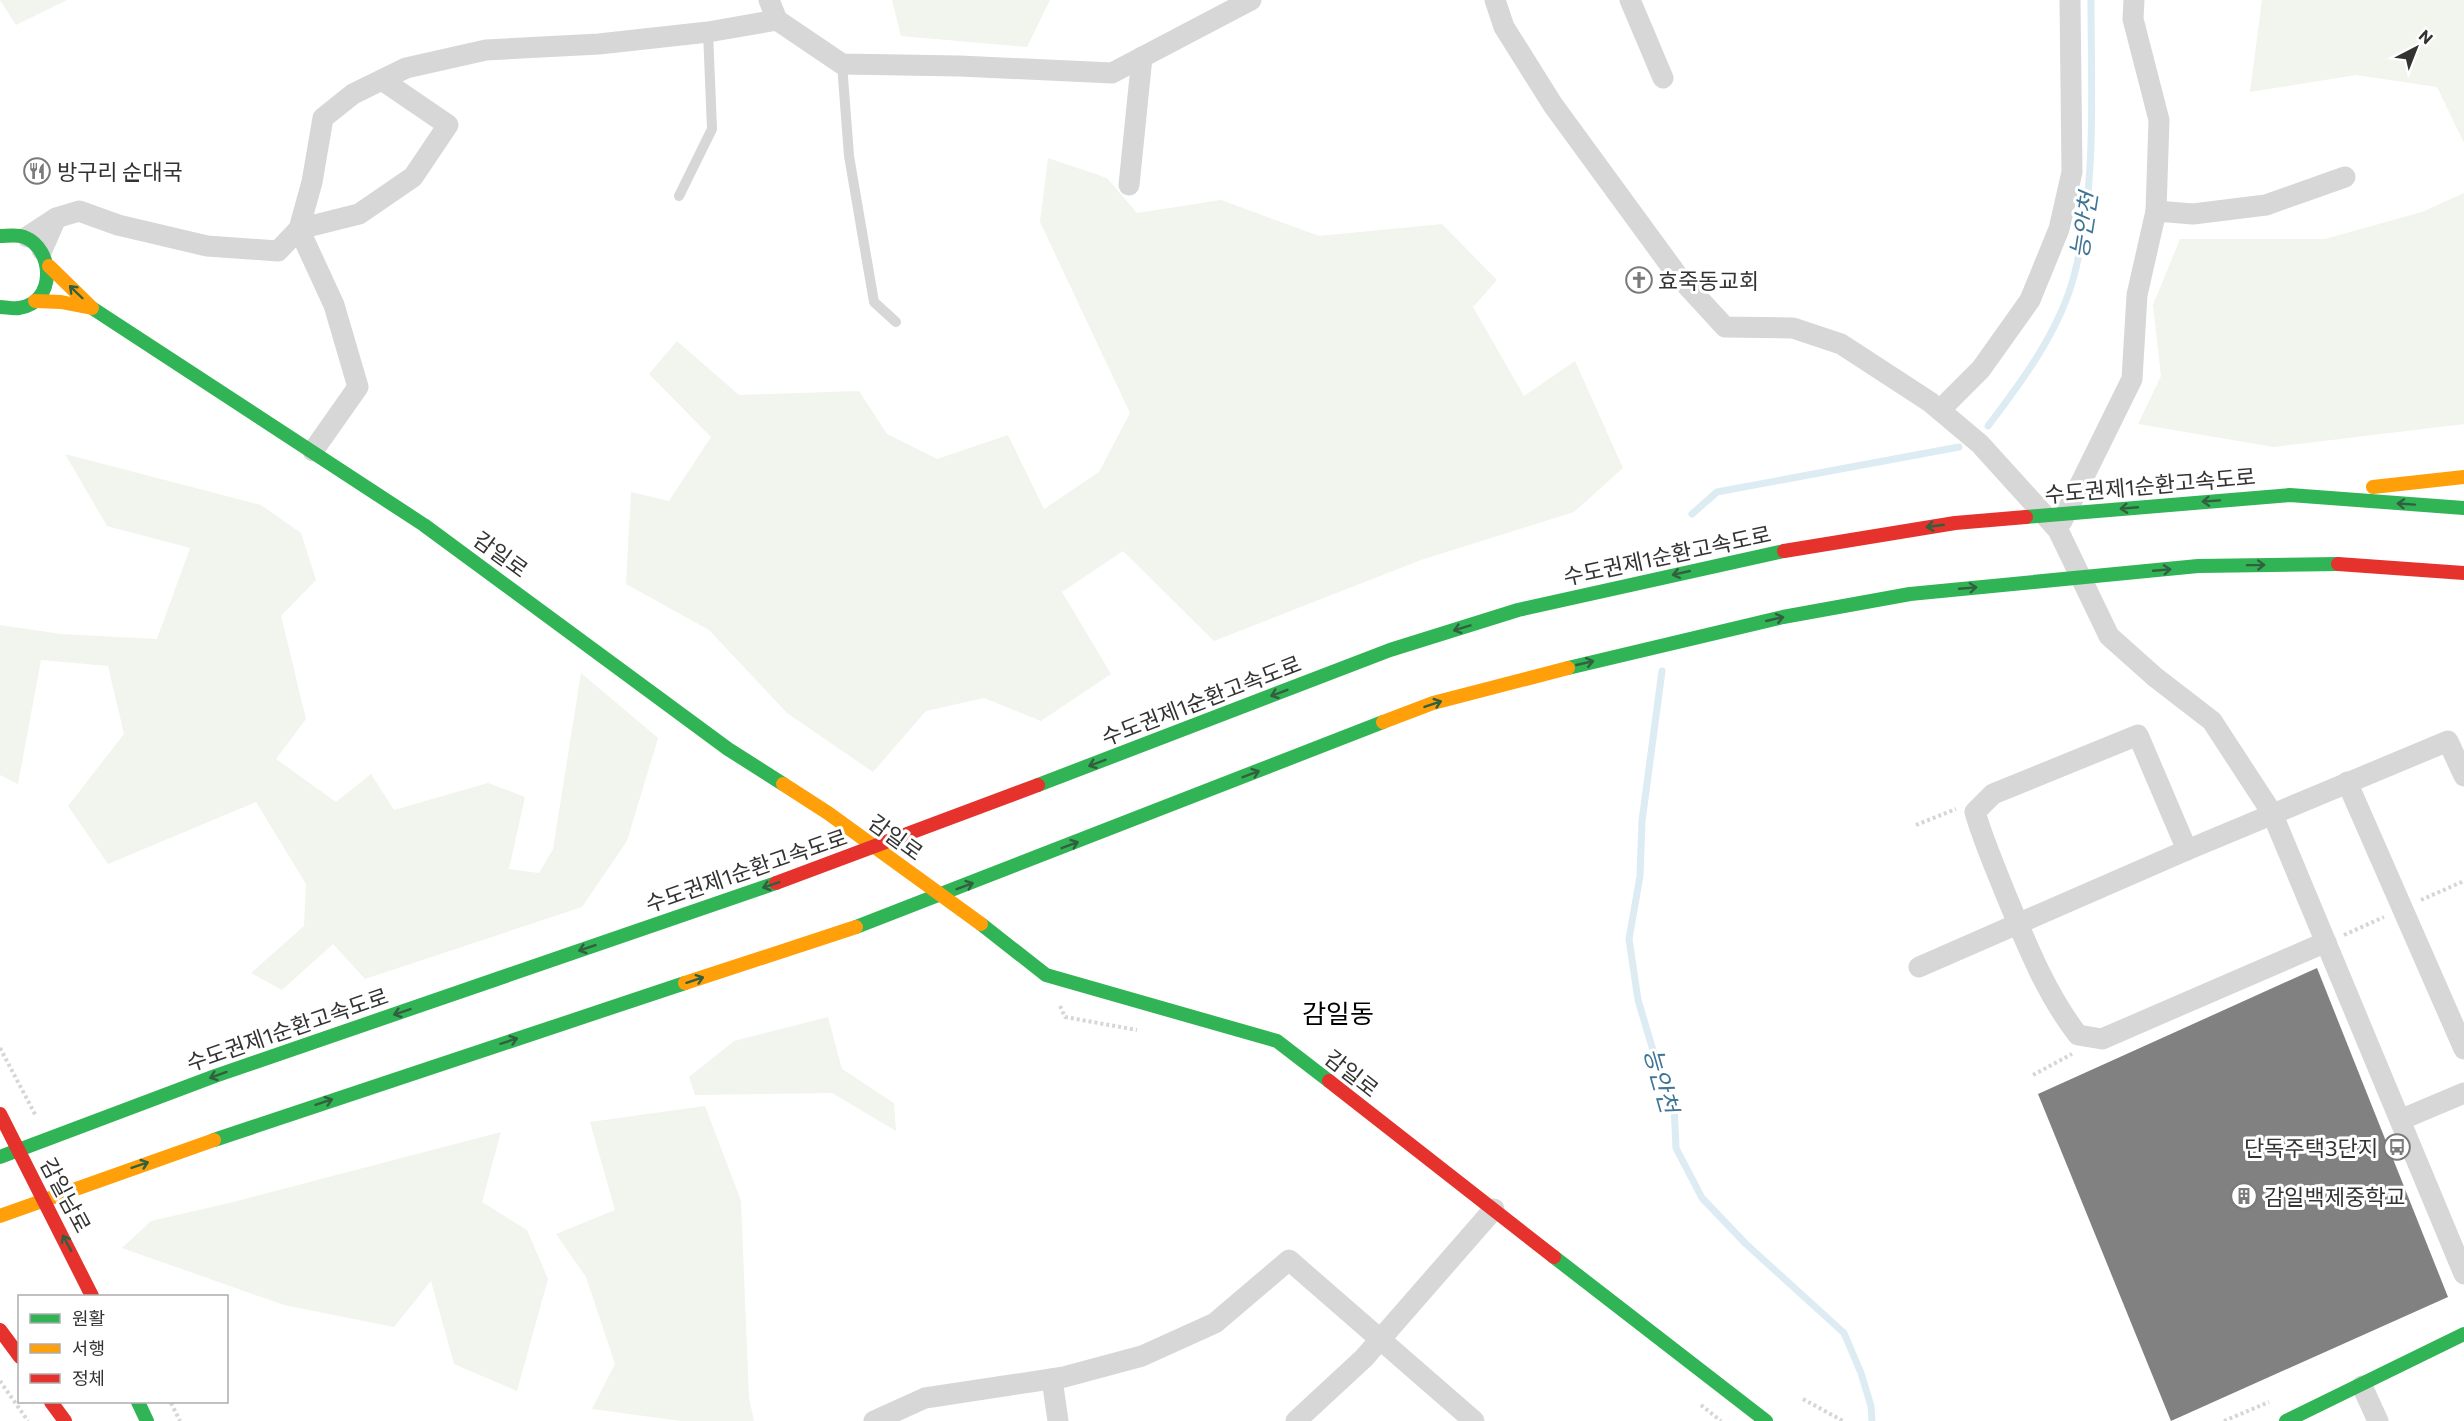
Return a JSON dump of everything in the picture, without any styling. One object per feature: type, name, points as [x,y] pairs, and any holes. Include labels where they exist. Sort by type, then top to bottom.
[{"type":"main road","name":"감일로","points":[[1,221],[33,238],[92,308],[424,525],[728,749],[828,813],[998,936],[1046,975],[1277,1041],[1766,1421]]},
{"type":"main road","points":[[1,221],[33,238],[49,279],[44,291],[35,301]]},
{"type":"main road","name":"감일로","points":[[0,307],[14,309],[35,301],[61,302],[92,308]]},
{"type":"main road","points":[[2290,495],[2464,477]]},
{"type":"main road","name":"수도권제1순환고속도로","points":[[0,1157],[215,1076],[826,866],[1390,650],[1518,610],[1734,560],[1870,535],[1956,523],[2290,495],[2464,508]]},
{"type":"main road","points":[[0,1216],[227,1135],[891,915],[1433,703],[1528,676],[1783,617],[1910,594],[2198,566],[2349,564],[2464,573]]},
{"type":"main road","name":"감일남로","points":[[0,1114],[92,1295]]},
{"type":"main road","points":[[0,1330],[18,1354]]},
{"type":"main road","points":[[2286,1421],[2362,1386],[2464,1334]]},
{"type":"main road","points":[[52,1403],[65,1421]]},
{"type":"main road","points":[[139,1403],[147,1421]]},
{"type":"street","points":[[768,0],[777,20],[842,64],[960,66],[1112,74],[1251,0]]},
{"type":"street","points":[[1495,0],[1504,27],[1553,105],[1678,276],[1725,327],[1793,328],[1841,344],[1940,410],[1980,444],[2058,530],[2109,636],[2155,677],[2212,721],[2272,813],[2400,1120],[2459,1247],[2464,1274]]},
{"type":"street","points":[[1630,0],[1663,78]]},
{"type":"street","points":[[1940,410],[1981,369],[2030,300],[2059,229],[2072,172],[2070,0]]},
{"type":"street","points":[[2058,530],[2132,378],[2137,294],[2156,212],[2158,120],[2133,19],[2134,0]]},
{"type":"street","points":[[33,238],[79,211],[118,225],[207,246],[278,251],[299,229],[312,182],[324,118],[353,94],[406,68],[486,50],[599,44],[708,32],[777,20]]},
{"type":"street","points":[[1129,185],[1142,57]]},
{"type":"street","points":[[299,229],[359,214],[413,177],[448,125],[382,80]]},
{"type":"street","points":[[2156,212],[2193,214],[2266,205],[2345,177]]},
{"type":"street","points":[[299,229],[334,305],[358,387],[313,451]]},
{"type":"street","points":[[2187,850],[2138,735],[1993,794],[1976,812],[1981,833],[2018,922],[2059,1011],[2078,1035],[2102,1039],[2326,942]]},
{"type":"street","points":[[1919,967],[2272,813],[2448,741],[2464,776]]},
{"type":"street","points":[[2347,782],[2464,1049]]},
{"type":"street","points":[[2400,1120],[2464,1093]]},
{"type":"street","points":[[1296,1421],[1364,1358],[1494,1209]]},
{"type":"street","points":[[874,1421],[925,1398],[1052,1379],[1142,1356],[1215,1323],[1289,1260],[1474,1421]]},
{"type":"street","points":[[1052,1379],[1058,1421]]},
{"type":"street","points":[[2362,1386],[2378,1421]]},
{"type":"lane","points":[[680,196],[712,129],[708,32]]},
{"type":"lane","points":[[842,64],[849,156],[874,302],[896,322]]},
{"type":"path","points":[[1046,975],[1065,1017],[1144,1031]]},
{"type":"path","points":[[2033,1075],[2102,1039]]},
{"type":"path","points":[[0,1381],[28,1421]]},
{"type":"path","points":[[1803,1399],[1843,1421]]},
{"type":"path","points":[[171,1403],[180,1421]]},
{"type":"path","points":[[1699,1403],[1721,1421]]},
{"type":"shaded area","points":[[0,0],[67,0],[16,25]]},
{"type":"shaded area","points":[[892,0],[1050,0],[1027,47],[901,36]]},
{"type":"shaded area","points":[[2262,0],[2464,0],[2464,143],[2437,87],[2356,75],[2250,92]]},
{"type":"shaded area","points":[[1048,158],[1107,178],[1137,213],[1221,200],[1319,236],[1442,224],[1497,280],[1473,307],[1524,396],[1575,361],[1623,468],[1574,512],[1421,560],[1214,641],[1123,551],[1062,592],[1111,674],[1041,721],[984,698],[926,711],[873,772],[787,713],[709,630],[626,584],[631,492],[669,501],[711,437],[649,374],[677,341],[739,395],[859,391],[887,434],[937,459],[1008,435],[1044,509],[1099,472],[1130,413],[1040,222]]},
{"type":"shaded area","points":[[2464,193],[2464,424],[2274,447],[2138,424],[2161,376],[2153,305],[2180,239],[2325,239],[2422,212]]},
{"type":"shaded area","points":[[65,454],[261,505],[301,533],[316,580],[281,616],[306,719],[276,759],[336,802],[371,774],[394,810],[488,783],[525,797],[509,869],[539,873],[553,849],[581,673],[658,738],[627,841],[582,907],[365,979],[333,944],[282,990],[251,973],[304,926],[306,884],[256,802],[108,864],[68,806],[124,734],[108,666],[41,660],[18,784],[0,775],[0,625],[61,634],[157,639],[190,548],[107,526]]},
{"type":"shaded area","points":[[828,1017],[842,1069],[894,1103],[896,1131],[832,1093],[695,1095],[689,1077],[734,1041]]},
{"type":"shaded area","points":[[705,1106],[741,1201],[749,1398],[754,1421],[681,1421],[592,1409],[615,1364],[586,1277],[556,1234],[615,1210],[590,1122]]},
{"type":"shaded area","points":[[501,1132],[482,1202],[527,1230],[548,1279],[517,1391],[454,1364],[431,1281],[394,1327],[284,1305],[122,1248],[151,1221]]},
{"type":"building","name":"감일백제중학교","points":[[2317,968],[2448,1297],[2171,1421],[2038,1094]]},
{"type":"waterway","name":"능안천","points":[[1988,426],[2051,334],[2069,293],[2075,272],[2082,239],[2090,171],[2091,0]]},
{"type":"waterway","name":"능안천","points":[[1692,514],[1717,492],[1959,447]]},
{"type":"waterway","name":"능안천","points":[[1662,671],[1642,821],[1640,876],[1629,939],[1638,1000],[1658,1067],[1674,1105],[1676,1148],[1702,1198],[1746,1244],[1844,1333],[1861,1373],[1871,1406],[1872,1421]]},
{"type":"traffic: fast","points":[[0,236],[21,236],[34,243],[42,252],[47,275],[45,287],[40,296],[31,304],[17,308],[0,307]]},
{"type":"traffic: fast","points":[[92,308],[424,525],[728,749],[783,784]]},
{"type":"traffic: fast","points":[[2026,517],[2290,495],[2464,508]]},
{"type":"traffic: fast","points":[[1038,785],[1390,650],[1518,610],[1784,551]]},
{"type":"traffic: fast","points":[[1568,668],[1783,617],[1910,594],[2198,566],[2338,564]]},
{"type":"traffic: fast","points":[[856,927],[1383,722]]},
{"type":"traffic: fast","points":[[0,1157],[215,1076],[776,883]]},
{"type":"traffic: fast","points":[[981,924],[1046,975],[1277,1041],[1329,1081]]},
{"type":"traffic: fast","points":[[214,1140],[685,983]]},
{"type":"traffic: fast","points":[[1554,1257],[1766,1421]]},
{"type":"traffic: fast","points":[[2286,1421],[2464,1334]]},
{"type":"traffic: fast","points":[[138,1403],[147,1421]]},
{"type":"traffic: slow","points":[[35,301],[61,302],[92,308],[49,266]]},
{"type":"traffic: slow","points":[[2373,487],[2464,477]]},
{"type":"traffic: slow","points":[[1383,722],[1433,703],[1568,668]]},
{"type":"traffic: slow","points":[[783,784],[828,813],[981,924]]},
{"type":"traffic: slow","points":[[685,983],[856,927]]},
{"type":"traffic: slow","points":[[0,1216],[214,1140]]},
{"type":"traffic: jam","points":[[1784,551],[1955,523],[2026,517]]},
{"type":"traffic: jam","points":[[2338,564],[2464,573]]},
{"type":"traffic: jam","points":[[776,883],[1038,785]]},
{"type":"traffic: jam","points":[[1329,1081],[1554,1257]]},
{"type":"traffic: jam","points":[[0,1114],[91,1295]]},
{"type":"traffic: jam","points":[[0,1330],[18,1354]]},
{"type":"traffic: jam","points":[[52,1403],[65,1421]]},
{"type":"place","name":"방구리 순대국","points":[[37,171]]},
{"type":"place","name":"효죽동교회","points":[[1639,280]]},
{"type":"place","name":"단독주택3단지","points":[[2397,1147]]},
{"type":"place","name":"감일백제중학교","points":[[2244,1196]]},
{"type":"district","name":"감일동","points":[[1338,1012]]}]
